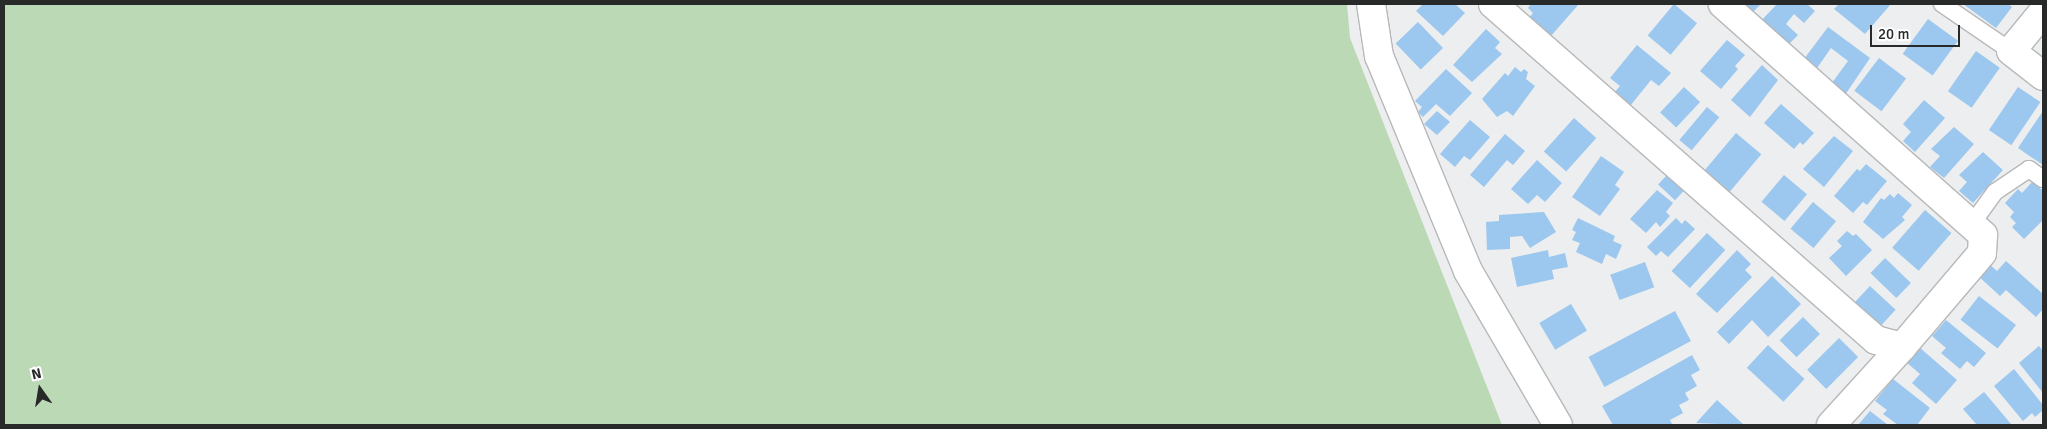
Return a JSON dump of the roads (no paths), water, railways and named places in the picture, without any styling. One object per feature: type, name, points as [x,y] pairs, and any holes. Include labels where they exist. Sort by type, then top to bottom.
[{"type":"street","points":[[1371,4],[1379,56],[1468,271],[1558,425]]},
{"type":"street","points":[[1493,4],[1876,340],[1902,347]]},
{"type":"street","points":[[1723,4],[1983,235],[1982,253],[1902,347],[1831,425]]},
{"type":"street","points":[[2043,12],[2011,52],[2043,76]]},
{"type":"lane","points":[[1942,4],[2011,52]]},
{"type":"lane","points":[[1971,225],[1995,192],[2030,170],[2043,179]]}]
